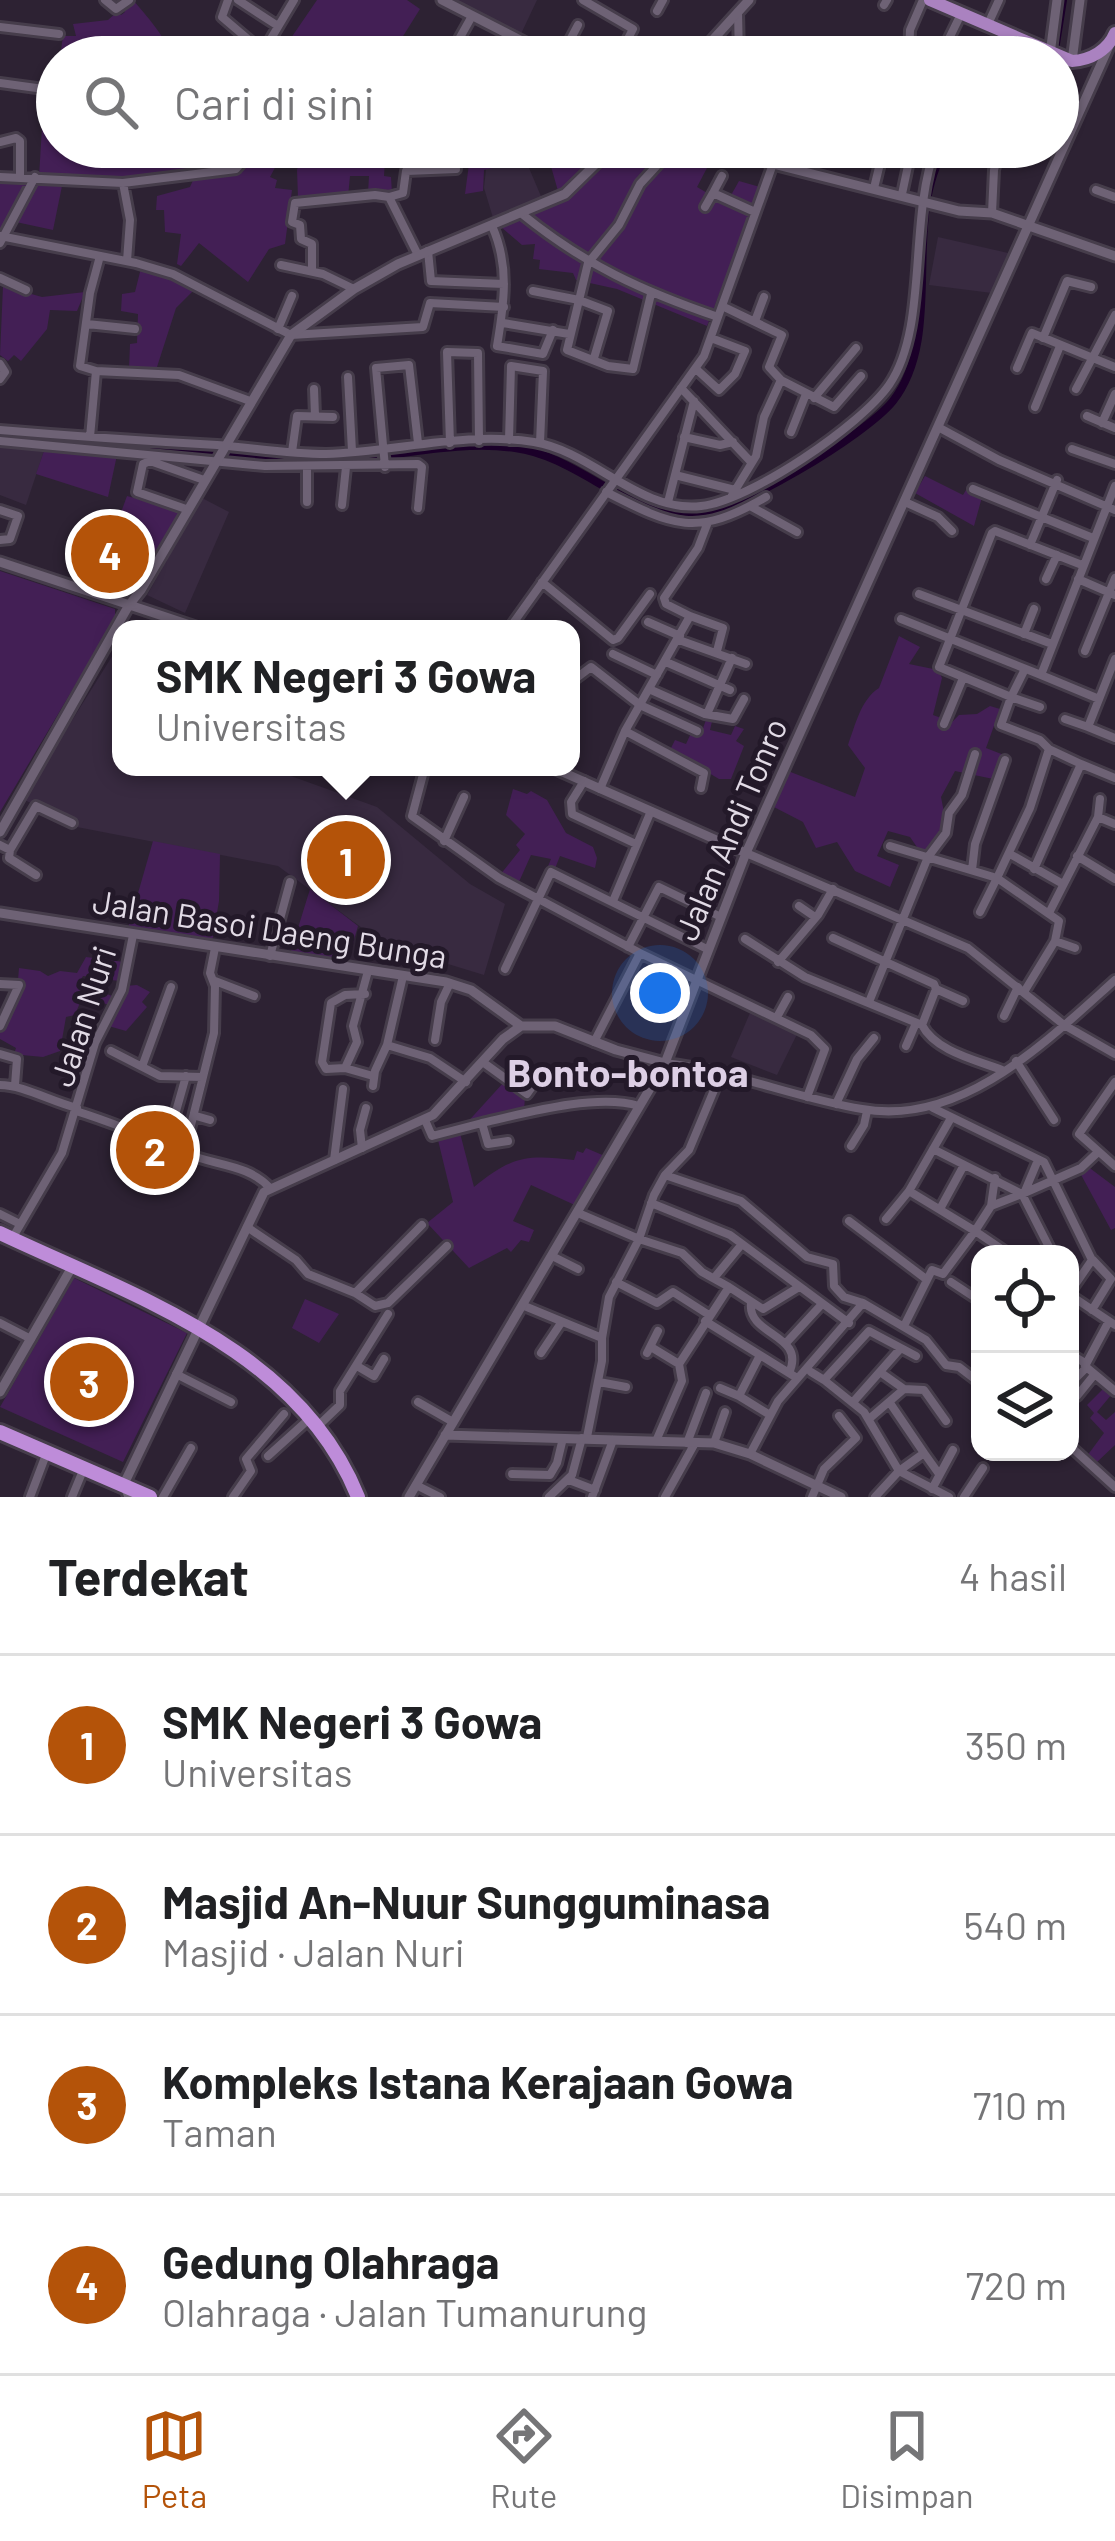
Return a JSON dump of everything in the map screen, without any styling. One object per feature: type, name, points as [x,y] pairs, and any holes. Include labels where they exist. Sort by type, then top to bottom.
[{"type":"highway","points":[[6,1236],[196,1326],[256,1365],[314,1422],[344,1464],[358,1497]]},
{"type":"highway","points":[[0,1432],[85,1466],[127,1493],[149,1497]]},
{"type":"main road","points":[[926,0],[1010,36]]},
{"type":"main road","points":[[1079,58],[1099,59],[1113,38]]},
{"type":"street","points":[[105,0],[116,9],[129,0]]},
{"type":"street","points":[[228,0],[222,17],[242,36]]},
{"type":"street","points":[[238,0],[278,26]]},
{"type":"street","points":[[272,36],[294,0]]},
{"type":"street","points":[[442,0],[513,36]]},
{"type":"street","points":[[584,0],[633,29],[629,36]]},
{"type":"street","points":[[657,11],[662,0]]},
{"type":"street","points":[[716,36],[749,0]]},
{"type":"street","points":[[910,36],[926,0]]},
{"type":"street","points":[[987,26],[999,0]]},
{"type":"street","points":[[1057,0],[1058,36]]},
{"type":"street","points":[[1066,36],[1080,0]]},
{"type":"street","points":[[738,12],[739,36]]},
{"type":"street","points":[[950,36],[961,14]]},
{"type":"street","points":[[460,36],[472,16]]},
{"type":"street","points":[[571,36],[578,26]]},
{"type":"street","points":[[0,27],[59,34]]},
{"type":"street","name":"Jalan Andi Tonro","points":[[1079,109],[1099,59]]},
{"type":"street","points":[[0,82],[36,88]]},
{"type":"street","points":[[0,142],[20,140],[20,176]]},
{"type":"street","points":[[0,177],[123,183],[237,168]]},
{"type":"street","points":[[120,620],[291,335],[354,289],[423,253],[522,214],[573,188],[593,168]]},
{"type":"street","points":[[651,294],[633,369],[568,351],[588,263],[655,168]]},
{"type":"street","points":[[515,620],[696,369],[772,168]]},
{"type":"street","points":[[790,168],[959,212],[992,213],[1115,256]]},
{"type":"street","points":[[874,188],[879,168]]},
{"type":"street","points":[[902,194],[908,168]]},
{"type":"street","points":[[611,485],[670,505],[704,506],[777,474],[854,423],[898,372],[911,322],[933,168]]},
{"type":"street","points":[[992,213],[995,168]]},
{"type":"street","name":"Jalan Andi Tonro","points":[[409,1497],[664,1063],[746,853],[1054,168]]},
{"type":"street","points":[[312,270],[312,244],[301,239],[300,224],[292,222],[295,203],[389,197],[403,194],[406,170],[456,170]]},
{"type":"street","points":[[705,207],[722,176]]},
{"type":"street","points":[[35,177],[1,239],[128,261],[206,289],[244,314],[291,335],[423,327],[430,304],[504,307]]},
{"type":"street","points":[[123,183],[130,220],[128,261]]},
{"type":"street","points":[[1096,190],[1115,197]]},
{"type":"street","points":[[713,193],[755,212]]},
{"type":"street","points":[[389,197],[423,253],[431,281],[504,284]]},
{"type":"street","points":[[522,214],[588,263],[651,294],[718,317]]},
{"type":"street","points":[[493,226],[502,247],[504,284],[498,347],[541,354],[553,330]]},
{"type":"street","points":[[100,256],[89,292],[80,367],[179,375],[250,400]]},
{"type":"street","points":[[281,265],[312,270],[354,289]]},
{"type":"street","points":[[0,278],[26,290]]},
{"type":"street","points":[[1043,338],[1067,281],[1091,287]]},
{"type":"street","points":[[533,291],[609,312],[594,358]]},
{"type":"street","points":[[278,329],[292,296]]},
{"type":"street","points":[[755,321],[764,297]]},
{"type":"street","points":[[722,306],[782,334],[769,366],[781,380],[810,396],[837,406],[862,376]]},
{"type":"street","points":[[1076,389],[1115,315]]},
{"type":"street","points":[[503,323],[569,334]]},
{"type":"street","points":[[87,324],[135,328]]},
{"type":"street","points":[[1017,368],[1032,333],[1115,368]]},
{"type":"street","points":[[696,369],[719,390],[738,370],[745,351],[711,338]]},
{"type":"street","points":[[1035,407],[1060,346]]},
{"type":"street","points":[[791,432],[810,396],[856,348]]},
{"type":"street","points":[[450,443],[447,352],[478,353],[479,441]]},
{"type":"street","points":[[385,466],[376,369],[405,363],[410,367],[418,443]]},
{"type":"street","points":[[0,364],[5,370],[0,379]]},
{"type":"street","points":[[509,440],[511,366],[543,371],[539,442]]},
{"type":"street","points":[[90,437],[96,371]]},
{"type":"street","points":[[347,377],[352,451]]},
{"type":"street","points":[[733,494],[759,448],[764,417],[781,380]]},
{"type":"street","points":[[681,388],[751,462]]},
{"type":"street","points":[[314,389],[315,416]]},
{"type":"street","points":[[1102,423],[1115,394]]},
{"type":"street","points":[[668,502],[694,401]]},
{"type":"street","points":[[292,452],[297,416],[333,417]]},
{"type":"street","points":[[1087,416],[1115,428]]},
{"type":"street","points":[[938,428],[1112,505]]},
{"type":"street","points":[[0,430],[292,452],[385,450],[418,443],[539,442],[662,520],[708,522],[766,497]]},
{"type":"street","points":[[684,437],[720,446],[733,442]]},
{"type":"street","points":[[0,441],[308,467],[422,465],[418,508]]},
{"type":"street","points":[[1072,448],[1115,464]]},
{"type":"street","points":[[186,509],[137,493],[143,464],[150,461],[204,480]]},
{"type":"street","points":[[307,502],[308,467]]},
{"type":"street","points":[[342,505],[346,467]]},
{"type":"street","points":[[675,475],[733,494]]},
{"type":"street","points":[[1030,544],[1056,482]]},
{"type":"street","points":[[1041,675],[1093,538],[1112,505],[1115,486]]},
{"type":"street","points":[[973,489],[1093,538]]},
{"type":"street","points":[[904,502],[938,517],[952,531]]},
{"type":"street","points":[[750,506],[796,532]]},
{"type":"street","points":[[0,510],[18,519],[10,539],[0,540]]},
{"type":"street","points":[[708,522],[698,548],[664,598],[666,604],[724,628],[717,651]]},
{"type":"street","points":[[1040,707],[939,668],[993,531],[1082,566]]},
{"type":"street","points":[[1046,579],[1057,555]]},
{"type":"street","points":[[0,562],[175,620]]},
{"type":"street","points":[[1085,651],[1115,578]]},
{"type":"street","points":[[1078,580],[1112,594]]},
{"type":"street","points":[[542,582],[615,640],[650,594]]},
{"type":"street","points":[[919,594],[1052,644]]},
{"type":"street","points":[[1024,634],[1034,609]]},
{"type":"street","points":[[600,789],[625,731],[690,616]]},
{"type":"street","points":[[901,619],[1099,699]]},
{"type":"street","points":[[648,622],[746,664]]},
{"type":"street","points":[[0,832],[112,635]]},
{"type":"street","points":[[613,654],[657,675]]},
{"type":"street","points":[[707,714],[725,688],[732,658]]},
{"type":"street","points":[[1088,727],[1115,659]]},
{"type":"street","points":[[666,662],[725,688]]},
{"type":"street","points":[[580,675],[591,667],[640,705],[697,731]]},
{"type":"street","points":[[1025,668],[1001,725],[1115,778]]},
{"type":"street","points":[[944,724],[962,678]]},
{"type":"street","points":[[649,689],[707,714],[734,719],[744,699]]},
{"type":"street","points":[[1065,719],[1115,738]]},
{"type":"street","points":[[625,731],[704,773],[701,788]]},
{"type":"street","points":[[980,912],[1030,808],[1049,749]]},
{"type":"street","points":[[868,1002],[928,857],[946,833],[975,754]]},
{"type":"street","points":[[972,870],[975,844],[1005,760]]},
{"type":"street","points":[[1034,869],[1081,764]]},
{"type":"street","points":[[422,776],[412,813],[415,821],[443,841],[628,947],[812,1035],[825,1049],[807,1096]]},
{"type":"street","points":[[572,776],[968,948],[1064,1025],[1115,1054]]},
{"type":"street","points":[[584,781],[569,806],[572,814],[636,844]]},
{"type":"street","points":[[443,841],[464,797]]},
{"type":"street","points":[[1049,913],[1098,817],[1100,800]]},
{"type":"street","points":[[36,875],[9,858],[5,847],[34,806],[72,824]]},
{"type":"street","points":[[613,901],[652,811]]},
{"type":"street","points":[[1098,817],[1115,824]]},
{"type":"street","points":[[890,845],[997,878],[1059,921],[1055,941],[1004,1016]]},
{"type":"street","points":[[1010,854],[1063,884]]},
{"type":"street","points":[[1077,856],[1115,879]]},
{"type":"street","points":[[505,969],[552,872],[707,949]]},
{"type":"street","points":[[270,956],[290,882]]},
{"type":"street","points":[[628,947],[659,886],[721,917]]},
{"type":"street","points":[[778,962],[833,889]]},
{"type":"street","points":[[799,906],[815,917]]},
{"type":"street","name":"Jalan Basoi Daeng Bunga","points":[[0,913],[450,983],[471,990],[521,1026]]},
{"type":"street","name":"Jalan Nuri","points":[[6,1236],[20,1224],[56,1165],[99,1034],[122,990],[133,935]]},
{"type":"street","points":[[833,938],[963,1001]]},
{"type":"street","points":[[745,939],[805,977],[919,1024],[940,1044],[1003,1070]]},
{"type":"street","points":[[1055,941],[1075,947]]},
{"type":"street","points":[[184,1153],[215,1028],[210,974],[215,948]]},
{"type":"street","points":[[594,1042],[640,953]]},
{"type":"street","points":[[345,1068],[356,1042],[352,1026],[365,994],[368,970]]},
{"type":"street","points":[[365,994],[336,998],[328,1013],[322,1065],[345,1068],[373,1081],[403,976]]},
{"type":"street","points":[[127,1493],[196,1326],[257,1200],[270,1189],[425,1120],[521,1026],[555,1026],[664,1063],[722,1071],[867,1111],[933,1108],[1016,1061],[1115,980]]},
{"type":"street","points":[[213,981],[254,996]]},
{"type":"street","points":[[435,1040],[441,1002],[450,983]]},
{"type":"street","points":[[0,984],[19,985],[0,1026]]},
{"type":"street","points":[[143,1064],[171,987]]},
{"type":"street","points":[[906,1046],[936,989]]},
{"type":"street","points":[[777,1017],[788,998]]},
{"type":"street","points":[[836,1104],[857,1058],[874,1038]]},
{"type":"street","points":[[387,1045],[430,1058],[466,1082]]},
{"type":"street","points":[[111,1051],[160,1076],[202,1077]]},
{"type":"street","points":[[0,1054],[16,1059],[15,1085]]},
{"type":"street","points":[[1016,1061],[1054,1120]]},
{"type":"street","points":[[484,1063],[527,1094],[539,1077]]},
{"type":"street","points":[[549,1497],[569,1480],[585,1437],[616,1282],[665,1175],[688,1150],[722,1071]]},
{"type":"street","points":[[167,1143],[187,1076]]},
{"type":"street","points":[[1115,1082],[1079,1134],[1115,1166]]},
{"type":"street","points":[[0,1085],[15,1085],[77,1110]]},
{"type":"street","points":[[334,1160],[343,1090]]},
{"type":"street","points":[[425,1120],[434,1137],[564,1107],[620,1102],[641,1107]]},
{"type":"street","points":[[362,1148],[360,1130],[366,1108]]},
{"type":"street","points":[[933,1108],[1046,1165],[1093,1260],[1112,1279],[1092,1310]]},
{"type":"street","name":"Jalan Nuri","points":[[77,1110],[184,1153],[239,1168],[270,1189]]},
{"type":"street","points":[[851,1146],[867,1111]]},
{"type":"street","points":[[196,1116],[210,1120]]},
{"type":"street","points":[[886,1219],[909,1191],[952,1118]]},
{"type":"street","points":[[482,1123],[488,1144],[508,1141]]},
{"type":"street","points":[[933,1149],[1023,1193],[1048,1245]]},
{"type":"street","points":[[991,1206],[1081,1168],[1097,1153]]},
{"type":"street","points":[[1023,1193],[1038,1160]]},
{"type":"street","points":[[940,1209],[964,1165]]},
{"type":"street","points":[[665,1175],[743,1202],[807,1257],[833,1264],[834,1286],[844,1297],[904,1326],[928,1342],[946,1365],[971,1376]]},
{"type":"street","points":[[904,1326],[925,1280],[935,1268],[943,1274],[991,1206],[995,1178]]},
{"type":"street","points":[[909,1191],[996,1245]]},
{"type":"street","points":[[651,1203],[721,1231],[822,1304],[916,1355]]},
{"type":"street","points":[[578,1213],[682,1252],[751,1303],[765,1308],[799,1287]]},
{"type":"street","points":[[0,1214],[20,1224]]},
{"type":"street","points":[[849,1221],[925,1280]]},
{"type":"street","points":[[355,1293],[422,1225]]},
{"type":"street","points":[[246,1226],[296,1260],[308,1274],[355,1293],[392,1316],[340,1391],[340,1405],[268,1456]]},
{"type":"street","points":[[714,1278],[742,1244]]},
{"type":"street","points":[[375,1306],[391,1301],[447,1246]]},
{"type":"street","points":[[552,1256],[578,1269]]},
{"type":"street","points":[[1079,1281],[1093,1260]]},
{"type":"street","points":[[2,1386],[72,1267]]},
{"type":"street","points":[[616,1282],[657,1303],[673,1292],[759,1357],[793,1376]]},
{"type":"street","points":[[952,1282],[971,1295]]},
{"type":"street","points":[[656,1442],[682,1381],[679,1364],[729,1287]]},
{"type":"street","points":[[1079,1301],[1112,1323],[1079,1391]]},
{"type":"street","points":[[751,1303],[755,1322],[786,1343],[793,1376]]},
{"type":"street","points":[[750,1454],[793,1376],[853,1322],[863,1303]]},
{"type":"street","points":[[786,1343],[822,1304]]},
{"type":"street","points":[[522,1305],[602,1338]]},
{"type":"street","points":[[541,1353],[561,1322]]},
{"type":"street","points":[[0,1323],[31,1340]]},
{"type":"street","points":[[658,1331],[649,1350],[679,1364]]},
{"type":"street","points":[[824,1380],[869,1331]]},
{"type":"street","points":[[854,1401],[900,1348]]},
{"type":"street","points":[[739,1396],[759,1357]]},
{"type":"street","points":[[357,1366],[374,1376],[384,1359]]},
{"type":"street","points":[[1079,1361],[1115,1391]]},
{"type":"street","points":[[1079,1376],[1088,1368]]},
{"type":"street","points":[[811,1372],[854,1401],[899,1471],[949,1497]]},
{"type":"street","points":[[880,1372],[904,1389],[924,1390],[946,1421]]},
{"type":"street","points":[[176,1374],[230,1402]]},
{"type":"street","points":[[599,1382],[626,1387]]},
{"type":"street","points":[[720,1388],[770,1415]]},
{"type":"street","points":[[868,1419],[904,1389]]},
{"type":"street","points":[[665,1497],[691,1443],[706,1393]]},
{"type":"street","points":[[418,1402],[453,1422]]},
{"type":"street","points":[[890,1403],[939,1474]]},
{"type":"street","points":[[713,1443],[725,1412]]},
{"type":"street","points":[[232,1497],[251,1471],[247,1459],[284,1414]]},
{"type":"street","points":[[814,1491],[830,1461],[856,1438],[839,1416]]},
{"type":"street","points":[[446,1435],[713,1443],[750,1454],[814,1491],[841,1497]]},
{"type":"street","points":[[512,1474],[550,1475],[563,1436]]},
{"type":"street","points":[[569,1480],[594,1494],[613,1440]]},
{"type":"street","points":[[163,1497],[191,1448]]},
{"type":"street","points":[[30,1497],[48,1450]]},
{"type":"street","points":[[932,1489],[952,1450]]},
{"type":"street","points":[[875,1497],[924,1453]]},
{"type":"street","points":[[1079,1454],[1115,1488],[1108,1497]]},
{"type":"street","points":[[73,1497],[85,1466]]},
{"type":"street","points":[[964,1497],[983,1468]]},
{"type":"street","points":[[416,1485],[440,1497]]},
{"type":"shaded area","points":[[133,0],[161,36],[76,36],[73,24],[108,20],[125,12],[122,7]]},
{"type":"shaded area","points":[[317,0],[407,0],[420,9],[403,36],[292,36]]},
{"type":"shaded area","points":[[451,0],[537,0],[520,36]]},
{"type":"shaded area","points":[[40,168],[275,168],[270,177],[277,180],[275,188],[292,190],[285,244],[269,249],[248,282],[199,243],[181,266],[177,264],[181,234],[165,232],[164,210],[156,210],[157,196],[190,187],[198,169],[112,180],[40,178],[40,184],[62,186],[53,230],[16,222],[12,235],[0,236],[0,177],[39,177]]},
{"type":"shaded area","points":[[384,168],[384,176],[391,177],[392,193],[368,193],[369,176],[350,176],[348,197],[298,198],[297,169]]},
{"type":"shaded area","points":[[468,168],[493,168],[484,170],[483,191],[465,194]]},
{"type":"shaded area","points":[[529,168],[543,201],[494,221],[484,188],[486,169]]},
{"type":"shaded area","points":[[551,168],[587,168],[575,182],[558,191]]},
{"type":"shaded area","points":[[600,168],[707,168],[697,187],[726,204],[739,181],[760,187],[707,326],[617,289],[576,280],[573,273],[539,269],[540,260],[533,259],[535,244],[522,245],[500,226],[537,211]]},
{"type":"shaded area","points":[[938,237],[1008,253],[992,293],[929,285]]},
{"type":"shaded area","points":[[141,268],[196,288],[176,308],[156,370],[129,369],[130,344],[137,343],[138,314],[121,311],[122,294],[135,292]]},
{"type":"shaded area","points":[[3,286],[42,297],[85,292],[77,311],[50,310],[47,329],[21,361],[14,355],[8,361],[0,355]]},
{"type":"shaded area","points":[[0,444],[45,448],[26,505],[0,495]]},
{"type":"shaded area","points":[[45,448],[117,455],[108,497],[36,474]]},
{"type":"shaded area","points":[[925,476],[963,495],[966,490],[982,497],[974,526],[915,493]]},
{"type":"shaded area","points":[[127,496],[182,511],[157,554],[112,537]]},
{"type":"shaded area","points":[[202,498],[229,512],[185,613],[147,595]]},
{"type":"shaded area","points":[[0,571],[115,609],[115,618],[0,812]]},
{"type":"shaded area","points":[[899,636],[920,647],[909,664],[938,670],[942,678],[933,715],[952,722],[959,715],[977,714],[990,706],[1000,709],[986,748],[1009,757],[998,780],[955,771],[941,797],[948,833],[927,851],[919,850],[910,837],[888,831],[877,856],[899,865],[890,887],[855,871],[837,842],[816,848],[803,822],[772,806],[788,771],[855,797],[865,768],[848,745],[863,706],[879,688]]},
{"type":"shaded area","points":[[112,656],[112,776],[291,776],[377,807],[470,884],[505,904],[484,975],[399,949],[373,936],[278,866],[77,827],[23,799]]},
{"type":"shaded area","points":[[707,717],[713,717],[710,730],[731,735],[735,726],[744,729],[736,741],[744,746],[731,779],[719,779],[670,750],[675,740],[686,744],[692,731],[702,731]]},
{"type":"shaded area","points":[[513,789],[531,791],[547,800],[566,833],[593,847],[595,868],[560,856],[554,871],[547,869],[551,859],[531,855],[518,884],[500,875],[520,850],[516,845],[525,834],[506,815]]},
{"type":"shaded area","points":[[153,841],[220,854],[212,942],[128,928]]},
{"type":"shaded area","points":[[310,889],[358,926],[348,961],[290,954]]},
{"type":"shaded area","points":[[86,957],[124,962],[119,981],[83,976],[78,984],[115,997],[111,1006],[83,995],[75,1015],[66,1017],[60,1051],[43,1057],[22,1055],[11,1063],[16,1048],[0,1039],[0,1032],[24,985],[18,980],[19,968],[48,976],[60,971],[77,973]]},
{"type":"shaded area","points":[[137,985],[150,992],[142,1002],[147,1007],[126,1031],[105,1025],[125,986]]},
{"type":"shaded area","points":[[753,1006],[800,1028],[777,1075],[731,1057]]},
{"type":"shaded area","points":[[504,1082],[525,1096],[524,1111],[464,1126]]},
{"type":"shaded area","points":[[460,1133],[474,1187],[520,1160],[574,1160],[577,1151],[583,1153],[586,1148],[607,1157],[577,1206],[531,1185],[513,1221],[534,1230],[529,1242],[521,1240],[511,1252],[507,1248],[469,1268],[427,1223],[453,1202],[438,1140]]},
{"type":"shaded area","points":[[1087,1166],[1115,1187],[1115,1228],[1111,1230],[1079,1171]]},
{"type":"shaded area","points":[[74,1278],[187,1333],[123,1462],[0,1407]]},
{"type":"shaded area","points":[[305,1299],[339,1314],[319,1343],[292,1328]]},
{"type":"shaded area","points":[[1105,1387],[1112,1394],[1097,1412],[1106,1420],[1115,1412],[1115,1445],[1096,1463],[1087,1456],[1104,1433],[1090,1418],[1094,1413],[1087,1405]]},
{"type":"waterway","points":[[1057,36],[1063,0]]},
{"type":"waterway","points":[[0,437],[305,461],[466,446],[515,448],[560,462],[646,507],[690,516],[710,512],[798,471],[856,433],[893,401],[909,374],[917,343],[926,208],[937,168]]},
{"type":"place","name":"Gedung Olahraga","points":[[110,554]]},
{"type":"place","name":"SMK Negeri 3 Gowa","points":[[346,860]]},
{"type":"place","name":"Masjid An-Nuur Sungguminasa","points":[[155,1150]]},
{"type":"place","name":"Kompleks Istana Kerajaan Gowa","points":[[89,1382]]},
{"type":"district","name":"Bonto-bontoa","points":[[628,1071]]}]
